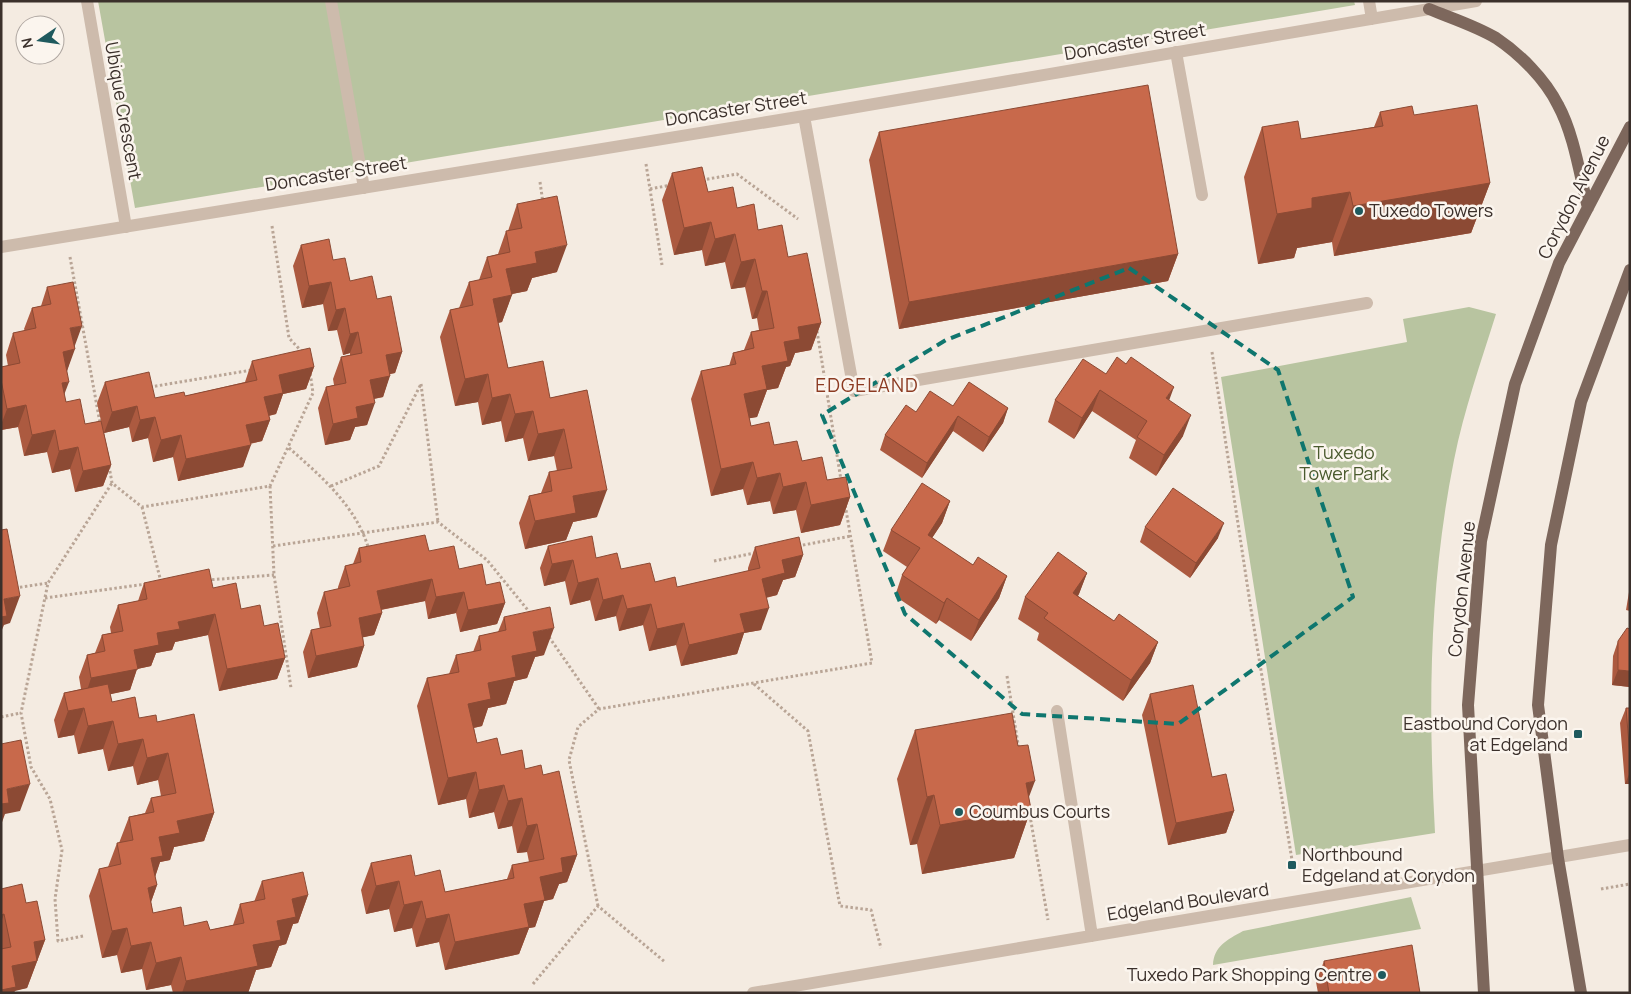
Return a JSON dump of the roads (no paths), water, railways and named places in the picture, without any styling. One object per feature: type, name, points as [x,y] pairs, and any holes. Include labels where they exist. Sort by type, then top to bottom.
[{"type":"main road","points":[[1429,9],[1495,38],[1516,54],[1536,74],[1558,105],[1570,140],[1588,208]]},
{"type":"main road","name":"Corydon Avenue","points":[[1484,993],[1468,705],[1481,542],[1515,384],[1559,263],[1630,127]]},
{"type":"main road","points":[[1581,993],[1558,858],[1538,705],[1551,545],[1581,402],[1630,270]]},
{"type":"street","name":"Ubique Crescent","points":[[87,1],[126,227]]},
{"type":"street","points":[[331,1],[364,188]]},
{"type":"street","points":[[1369,1],[1372,19]]},
{"type":"street","name":"Doncaster Street","points":[[1,247],[804,116],[1476,1]]},
{"type":"street","points":[[1176,52],[1202,195]]},
{"type":"street","points":[[804,116],[854,391],[1367,303]]},
{"type":"street","points":[[1057,711],[1092,936]]},
{"type":"street","name":"Edgeland Boulevard","points":[[754,993],[1630,845]]},
{"type":"place","name":"Tuxedo Towers","points":[[1359,211]]},
{"type":"place","name":"Eastbound Corydon at Edgeland","points":[[1578,734]]},
{"type":"place","name":"Coumbus Courts","points":[[959,812]]},
{"type":"place","name":"Northbound Edgeland at Corydon","points":[[1292,865]]},
{"type":"place","name":"Tuxedo Park Shopping Centre","points":[[1382,975]]},
{"type":"district","name":"EDGELAND","points":[[867,385]]},
{"type":"park label","name":"Tuxedo Tower Park","points":[[1344,463]]}]
